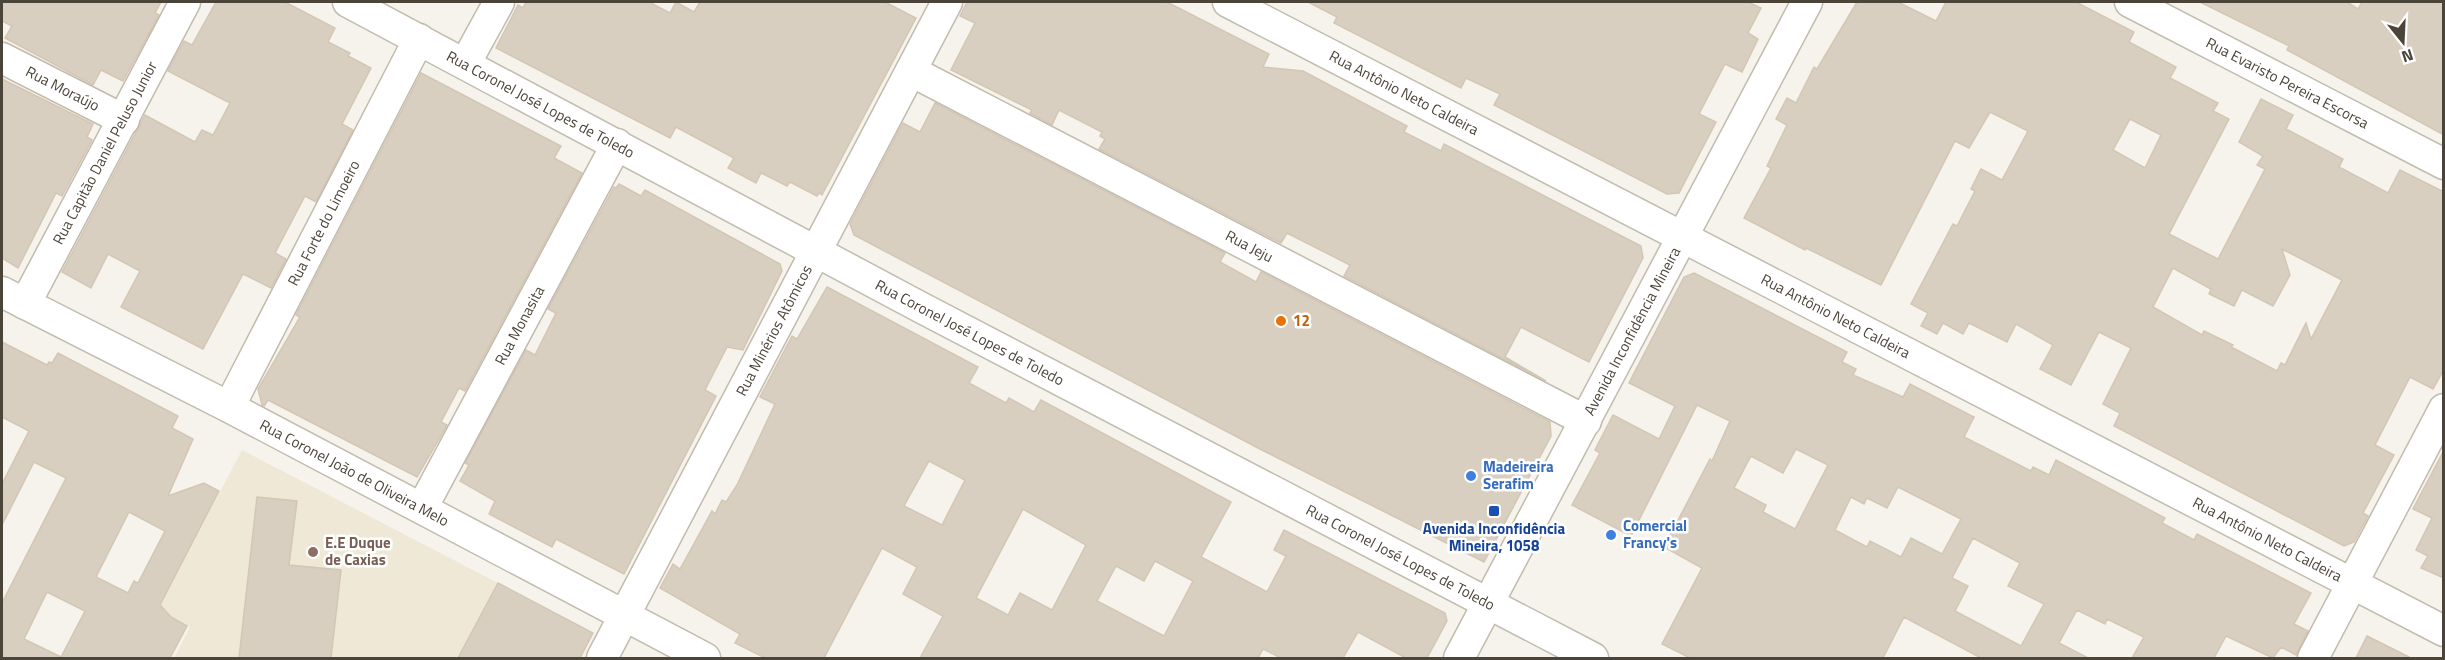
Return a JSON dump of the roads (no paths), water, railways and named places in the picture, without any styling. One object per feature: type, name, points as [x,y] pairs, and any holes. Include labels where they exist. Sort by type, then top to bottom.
[{"type":"street","name":"Rua Capitão Daniel Peluso Junior","points":[[13,298],[124,120],[185,2]]},
{"type":"street","name":"Rua Coronel José Lopes de Toledo","points":[[348,2],[816,251],[1593,658]]},
{"type":"street","points":[[465,63],[499,2]]},
{"type":"street","name":"Rua Antônio Neto Caldeira","points":[[1228,2],[2444,631]]},
{"type":"street","name":"Avenida Inconfidência Mineira","points":[[1459,658],[1806,2]]},
{"type":"street","name":"Rua Evaristo Pereira Escorsa","points":[[2130,2],[2444,164]]},
{"type":"street","name":"Rua Minérios Atômicos","points":[[602,658],[911,71],[940,4]]},
{"type":"street","name":"Rua Forte do Limoeiro","points":[[229,407],[419,39]]},
{"type":"street","name":"Rua Moraújo","points":[[2,58],[124,120]]},
{"type":"street","name":"Rua Jeju","points":[[911,71],[1586,421]]},
{"type":"street","name":"Rua Monasita","points":[[422,508],[617,144]]},
{"type":"street","name":"Rua Coronel João de Oliveira Melo","points":[[13,298],[229,407],[705,658]]},
{"type":"street","points":[[2313,658],[2444,409]]},
{"type":"place","name":"12","points":[[1281,321]]},
{"type":"place","name":"Madeireira Serafim","points":[[1471,476]]},
{"type":"place","name":"Avenida Inconfidência Mineira, 1058","points":[[1494,511]]},
{"type":"place","name":"Comercial Francy's","points":[[1611,535]]},
{"type":"place","name":"E.E Duque de Caxias","points":[[313,552]]}]
